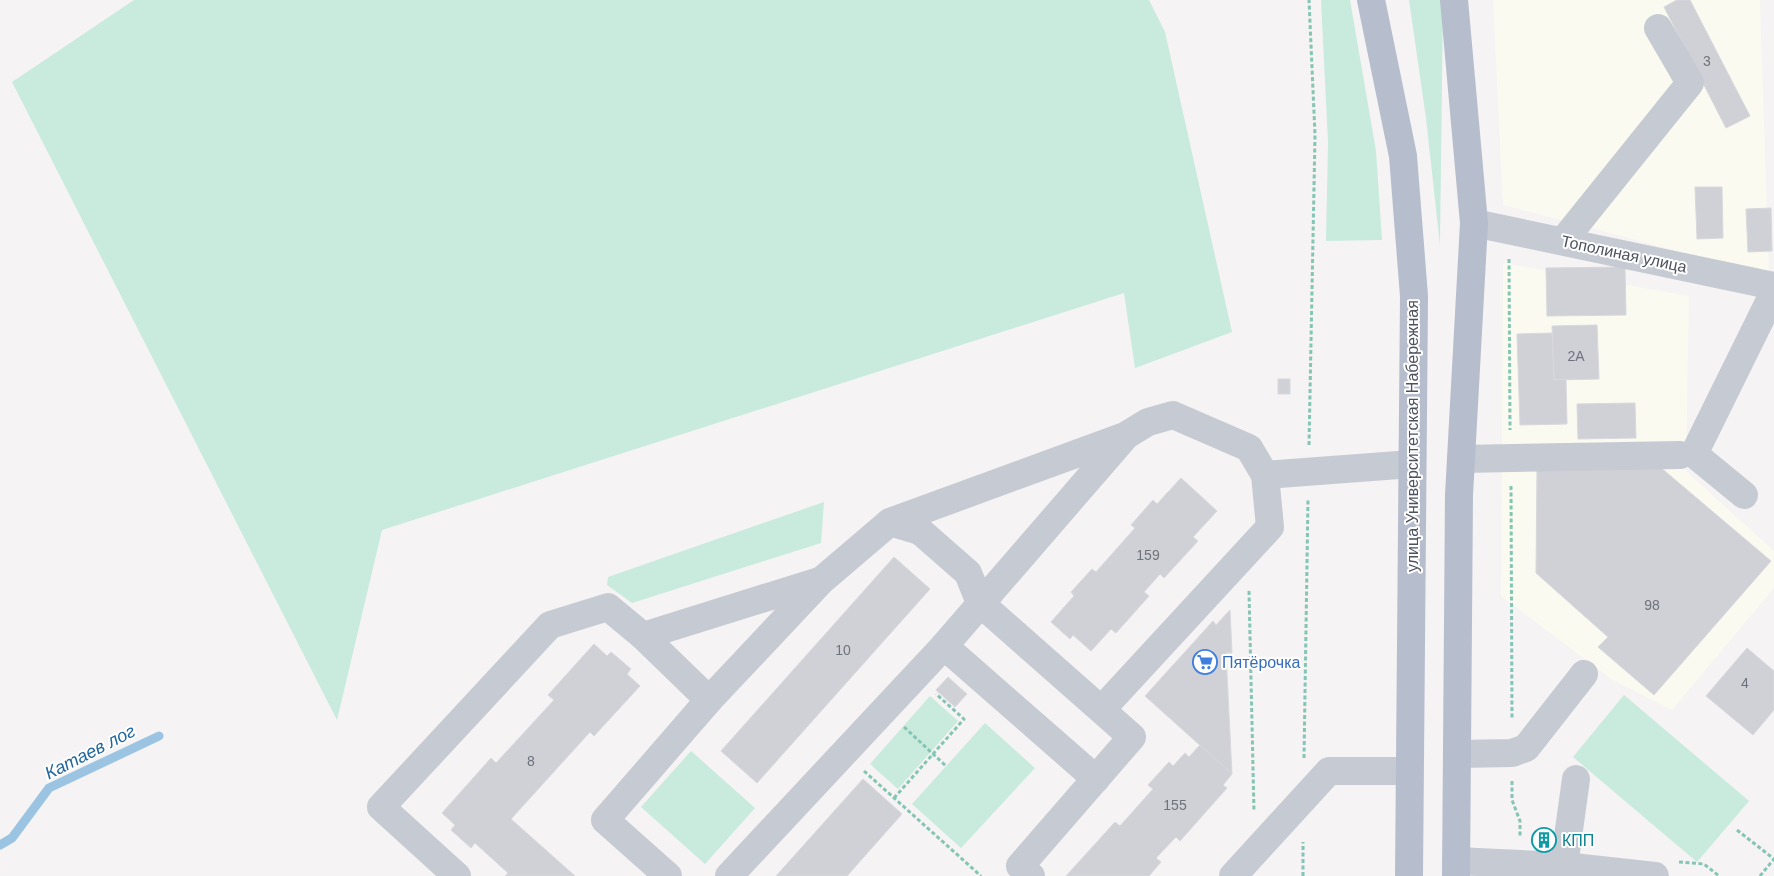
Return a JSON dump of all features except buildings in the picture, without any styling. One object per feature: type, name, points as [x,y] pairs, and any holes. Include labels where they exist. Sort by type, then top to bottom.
[{"type":"main road","name":"улица Университетская Набережная","points":[[1371,0],[1404,166],[1414,296],[1408,876]]},
{"type":"main road","points":[[1454,0],[1474,223],[1461,459],[1456,869]]},
{"type":"street","points":[[1563,241],[1690,83],[1658,28]]},
{"type":"street","name":"Тополиная улица","points":[[1474,223],[1774,286]]},
{"type":"street","points":[[1744,494],[1694,454],[1774,292]]},
{"type":"street","points":[[668,876],[604,820],[710,700],[822,580],[890,522],[1125,436],[1148,422],[1173,415],[1249,448],[1265,475],[1270,526],[1102,709]]},
{"type":"street","points":[[730,876],[944,646],[1125,436]]},
{"type":"street","points":[[1461,459],[1680,455]]},
{"type":"street","points":[[1265,475],[1412,464]]},
{"type":"street","points":[[890,522],[920,531],[968,573],[980,603],[1132,737],[1020,866],[1031,876]]},
{"type":"street","points":[[643,636],[822,580]]},
{"type":"street","points":[[458,876],[380,807],[550,625],[608,607],[643,636],[710,700]]},
{"type":"street","points":[[944,646],[1096,779]]},
{"type":"street","points":[[1457,754],[1512,753],[1526,748],[1584,674]]},
{"type":"street","points":[[1233,876],[1329,771],[1410,772]]},
{"type":"street","points":[[1564,866],[1576,779]]},
{"type":"street","points":[[1456,869],[1520,864],[1564,866],[1618,874],[1656,876]]},
{"type":"path","points":[[1303,876],[1308,472],[1315,135],[1309,0]]},
{"type":"path","points":[[1508,230],[1512,800],[1520,822],[1520,864]]},
{"type":"path","points":[[1248,551],[1254,852]]},
{"type":"path","points":[[894,798],[964,719],[916,676]]},
{"type":"path","points":[[885,709],[946,766]]},
{"type":"path","points":[[844,753],[981,876]]},
{"type":"path","points":[[1737,830],[1774,859],[1760,876]]},
{"type":"shaded area","points":[[1493,0],[1760,0],[1769,275],[1503,205]]},
{"type":"shaded area","points":[[1503,263],[1689,296],[1686,471],[1774,551],[1774,588],[1672,710],[1613,680],[1501,596]]},
{"type":"green space","points":[[134,0],[1149,0],[1165,32],[1232,332],[1135,368],[1124,293],[382,530],[337,720],[12,82]]},
{"type":"green space","points":[[1321,0],[1350,0],[1376,151],[1382,240],[1326,241],[1328,142]]},
{"type":"green space","points":[[1409,0],[1443,0],[1440,245],[1426,118]]},
{"type":"green space","points":[[824,502],[821,543],[632,603],[607,585],[608,577]]},
{"type":"green space","points":[[1624,695],[1749,801],[1697,862],[1573,757]]},
{"type":"green space","points":[[930,696],[958,721],[898,789],[870,764]]},
{"type":"green space","points":[[985,723],[1035,768],[961,848],[912,804]]},
{"type":"green space","points":[[691,751],[755,808],[705,864],[641,807]]},
{"type":"waterway","name":"Катаев лог","points":[[0,845],[12,838],[49,788],[159,736]]},
{"type":"place","name":"Пятёрочка","points":[[1205,662]]},
{"type":"place","name":"КПП","points":[[1544,840]]}]
